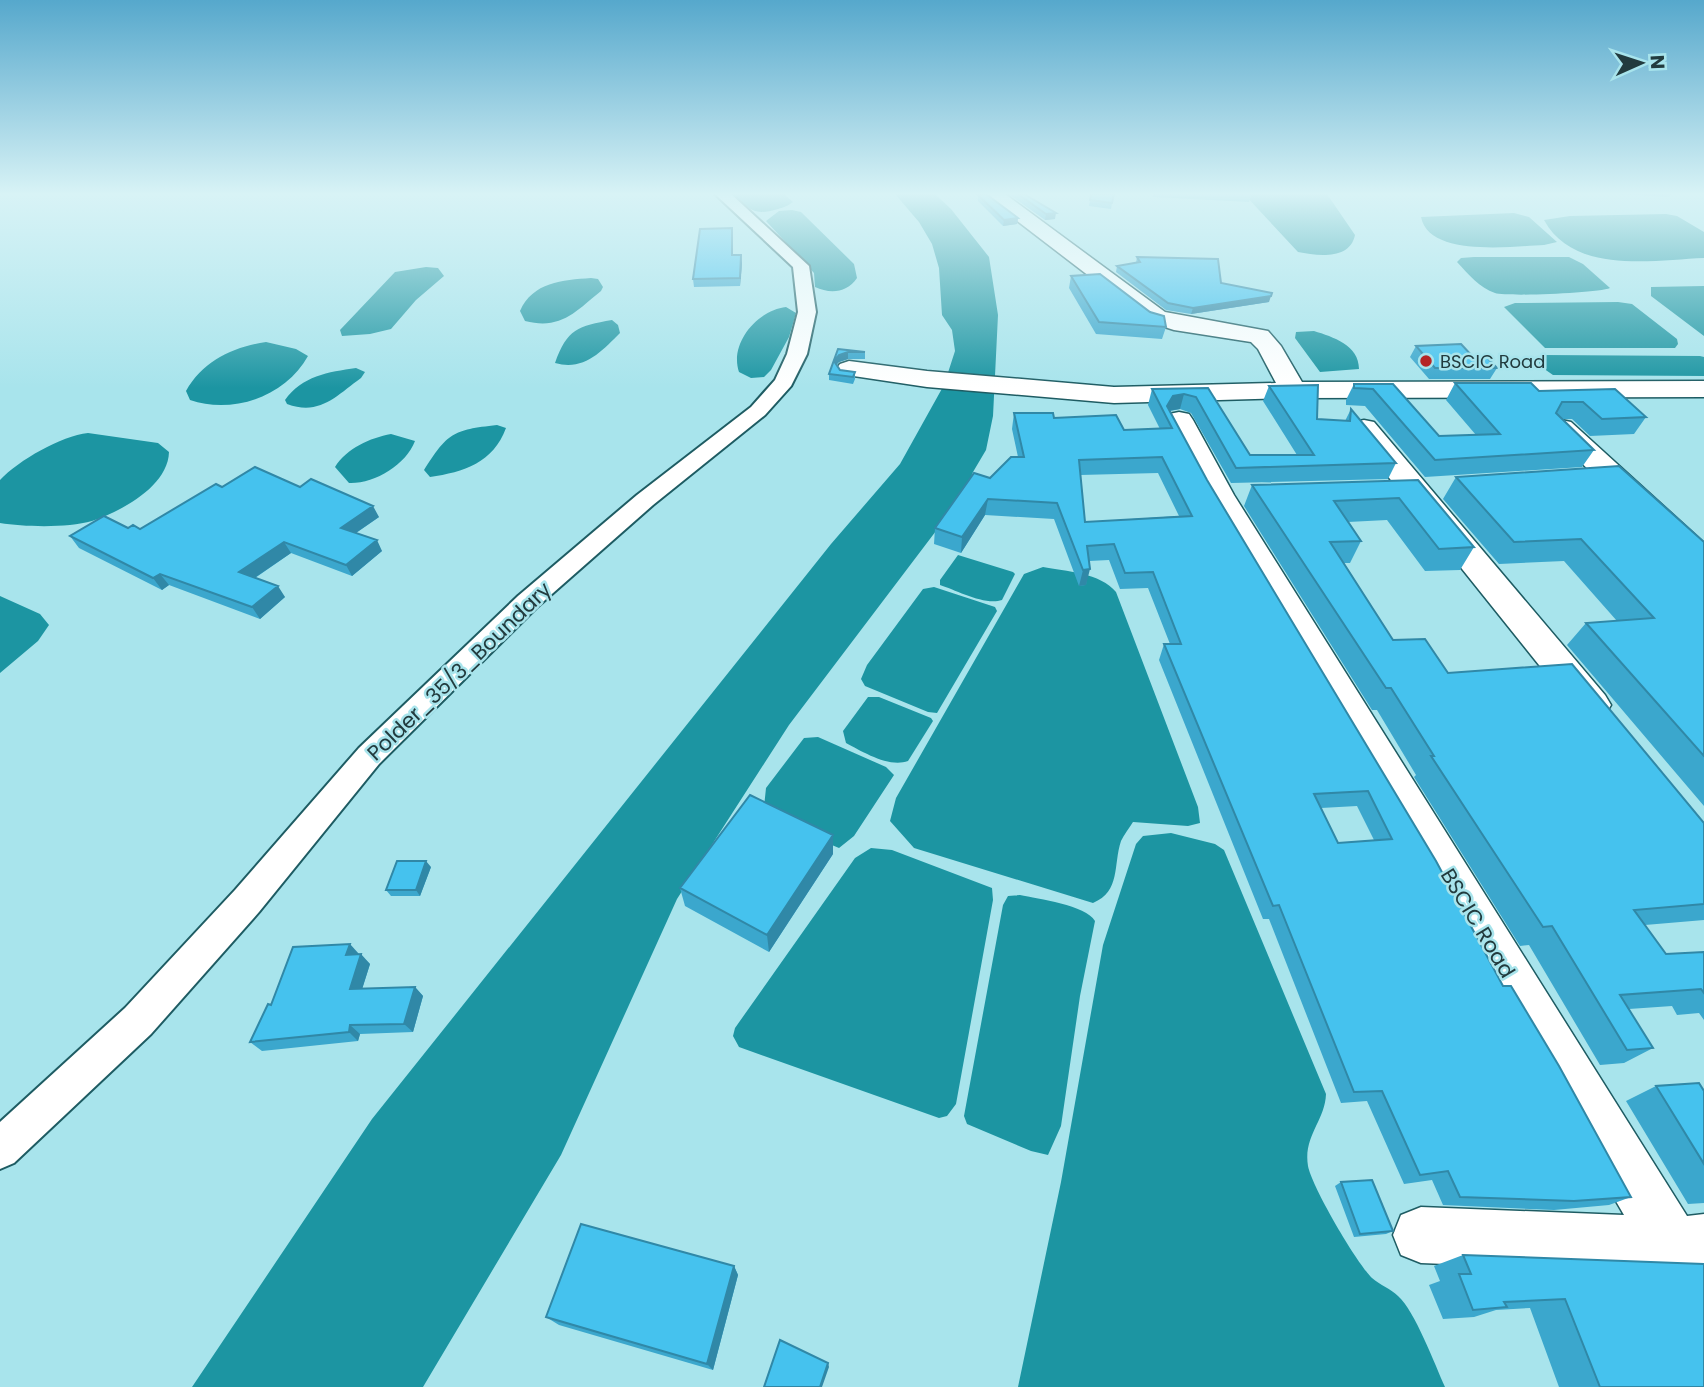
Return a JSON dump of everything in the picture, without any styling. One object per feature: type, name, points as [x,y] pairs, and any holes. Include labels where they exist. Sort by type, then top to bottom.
[{"type":"street","name":"Polder_35/3_Boundary","points":[[0,1149],[138,1021],[247,901],[369,756],[517,612],[645,500],[758,411],[784,382],[797,354],[807,312],[801,266],[793,259]]},
{"type":"street","points":[[1079,259],[1157,317],[1174,323],[1259,336],[1269,346],[1293,390]]},
{"type":"street","points":[[849,369],[927,379],[1114,395],[1293,390],[1704,388]]},
{"type":"street","points":[[1353,414],[1400,490],[1616,734]]},
{"type":"street","name":"BSCIC Road","points":[[1179,420],[1233,494],[1688,1244]]},
{"type":"street","points":[[1561,428],[1704,561]]},
{"type":"street","points":[[1572,478],[1611,476]]},
{"type":"street","points":[[1400,490],[1453,487]]},
{"type":"street","name":"BSCIC Road","points":[[1421,1235],[1688,1244]]},
{"type":"water","points":[[801,259],[849,259],[854,264],[857,278],[848,287],[838,291],[826,291],[815,287],[814,273]]},
{"type":"water","points":[[936,259],[989,259],[998,315],[993,416],[986,450],[964,494],[789,725],[677,899],[561,1155],[423,1387],[192,1387],[372,1119],[831,544],[900,464],[944,385],[955,351],[952,330],[942,315]]},
{"type":"water","points":[[1460,259],[1572,259],[1583,264],[1610,288],[1553,294],[1495,293],[1479,284],[1457,262]]},
{"type":"water","points":[[1607,259],[1688,259],[1639,261]]},
{"type":"water","points":[[426,267],[438,268],[444,276],[416,300],[391,329],[342,336],[340,330],[395,272]]},
{"type":"water","points":[[598,279],[603,287],[575,312],[548,323],[525,321],[520,311],[532,294],[541,288],[559,282]]},
{"type":"water","points":[[1704,286],[1704,336],[1651,296],[1651,287]]},
{"type":"water","points":[[1515,303],[1632,304],[1677,339],[1675,348],[1545,348],[1504,307]]},
{"type":"water","points":[[786,307],[796,313],[789,337],[771,370],[764,377],[751,378],[739,372],[738,350],[748,330],[765,314]]},
{"type":"water","points":[[612,320],[618,325],[620,333],[599,353],[575,364],[555,363],[564,343],[575,331],[590,324]]},
{"type":"water","points":[[1314,331],[1337,339],[1350,348],[1358,361],[1359,369],[1320,372],[1295,338],[1296,332]]},
{"type":"water","points":[[266,342],[296,349],[308,356],[286,382],[257,399],[223,405],[190,400],[186,391],[210,364],[231,352]]},
{"type":"water","points":[[1700,356],[1704,357],[1704,376],[1553,375],[1540,366],[1538,357]]},
{"type":"water","points":[[356,368],[365,372],[361,378],[327,402],[309,408],[287,404],[285,400],[299,385],[316,376]]},
{"type":"water","points":[[497,425],[506,428],[500,440],[485,458],[476,464],[430,477],[424,470],[439,448],[453,436],[470,429]]},
{"type":"water","points":[[88,433],[158,443],[169,452],[167,464],[161,476],[141,495],[117,511],[92,521],[46,526],[0,523],[0,480],[41,450]]},
{"type":"water","points":[[391,434],[415,441],[404,458],[388,471],[369,480],[349,483],[335,467],[346,454],[360,445]]},
{"type":"water","points":[[958,555],[1015,574],[1002,600],[987,601],[940,585],[940,580]]},
{"type":"water","points":[[1043,567],[1092,577],[1116,592],[1198,807],[1200,823],[1188,826],[1133,822],[1121,841],[1112,884],[1102,898],[1093,903],[914,848],[890,821],[896,798],[1024,574]]},
{"type":"water","points":[[934,587],[995,607],[997,611],[937,713],[928,712],[865,686],[861,679],[867,665],[923,589]]},
{"type":"water","points":[[0,596],[40,614],[49,625],[38,641],[0,673]]},
{"type":"water","points":[[868,697],[879,697],[933,721],[908,761],[885,761],[846,743],[843,731]]},
{"type":"water","points":[[818,737],[886,767],[894,775],[854,836],[839,848],[796,830],[764,807],[766,788],[804,738]]},
{"type":"water","points":[[1171,833],[1215,844],[1224,850],[1326,1094],[1307,1155],[1311,1176],[1356,1257],[1372,1278],[1398,1296],[1411,1313],[1445,1387],[1018,1387],[1061,1182],[1103,945],[1136,844],[1143,836]]},
{"type":"water","points":[[871,848],[892,850],[992,888],[993,900],[956,1104],[947,1116],[939,1118],[739,1047],[733,1036],[735,1028],[855,858]]},
{"type":"water","points":[[1020,895],[1072,907],[1090,915],[1095,921],[1080,996],[1061,1126],[1048,1155],[1031,1151],[967,1124],[964,1116],[1003,905],[1008,896]]},
{"type":"building","points":[[696,259],[741,259],[740,278],[693,279]]},
{"type":"building","points":[[1138,259],[1218,259],[1221,283],[1272,293],[1271,296],[1193,308],[1168,303],[1117,266],[1140,262]]},
{"type":"building","points":[[1100,274],[1150,312],[1164,316],[1166,327],[1099,322],[1071,276]]},
{"type":"building","points":[[1461,344],[1473,357],[1486,356],[1497,368],[1435,368],[1416,346]]},
{"type":"building","points":[[838,349],[865,352],[848,352],[839,355],[834,361],[840,370],[855,372],[853,377],[829,374]]},
{"type":"building","points":[[1455,383],[1531,383],[1539,391],[1615,389],[1646,417],[1602,419],[1583,402],[1562,402],[1556,413],[1594,450],[1435,460],[1373,389],[1354,388],[1354,384],[1393,384],[1439,436],[1500,434]]},
{"type":"building","points":[[1318,385],[1317,419],[1350,421],[1351,409],[1396,463],[1236,468],[1196,397],[1184,394],[1173,396],[1167,406],[1207,480],[1436,861],[1503,986],[1511,986],[1559,1066],[1631,1197],[1574,1201],[1460,1197],[1448,1171],[1420,1175],[1382,1091],[1354,1092],[1279,905],[1273,906],[1164,644],[1181,644],[1153,572],[1125,573],[1114,544],[1087,546],[1090,569],[1083,570],[1057,503],[988,499],[962,537],[935,528],[974,473],[990,478],[1011,457],[1024,457],[1014,413],[1053,413],[1054,418],[1116,415],[1124,430],[1172,428],[1152,389],[1208,388],[1250,455],[1314,455],[1269,386]],"holes":[[[1162,457],[1192,516],[1085,522],[1079,460]],[[1368,791],[1392,839],[1338,843],[1314,794]]]},
{"type":"building","points":[[1619,466],[1704,542],[1704,756],[1586,623],[1654,618],[1581,539],[1514,542],[1456,477]]},
{"type":"building","points":[[255,467],[300,487],[311,479],[373,506],[341,528],[377,540],[346,565],[284,542],[239,572],[278,586],[252,607],[160,574],[153,578],[70,536],[104,516],[128,528],[133,525],[140,529],[216,484],[222,487]]},
{"type":"building","points":[[1418,480],[1474,547],[1439,549],[1399,498],[1334,501],[1361,541],[1330,542],[1393,640],[1425,639],[1448,673],[1572,664],[1704,823],[1704,904],[1634,910],[1666,954],[1704,952],[1704,993],[1701,989],[1620,995],[1653,1048],[1627,1050],[1552,926],[1543,927],[1431,756],[1434,756],[1391,688],[1386,688],[1252,485]]},
{"type":"building","points":[[750,795],[833,835],[767,935],[680,888]]},
{"type":"building","points":[[397,861],[426,861],[416,890],[386,890]]},
{"type":"building","points":[[350,944],[346,955],[361,954],[350,989],[415,987],[404,1024],[350,1025],[349,1032],[250,1042],[268,1004],[271,1005],[293,947]]},
{"type":"building","points":[[1699,1083],[1704,1091],[1704,1164],[1656,1086]]},
{"type":"building","points":[[1372,1180],[1393,1231],[1360,1234],[1341,1182]]},
{"type":"building","points":[[581,1224],[734,1266],[707,1364],[546,1317]]},
{"type":"building","points":[[1463,1255],[1704,1264],[1704,1387],[1600,1387],[1565,1299],[1504,1302],[1507,1307],[1473,1310],[1459,1274],[1471,1274]]},
{"type":"building","points":[[780,1340],[828,1363],[820,1387],[764,1387]]},
{"type":"place","name":"BSCIC Road","points":[[1426,361]]}]
